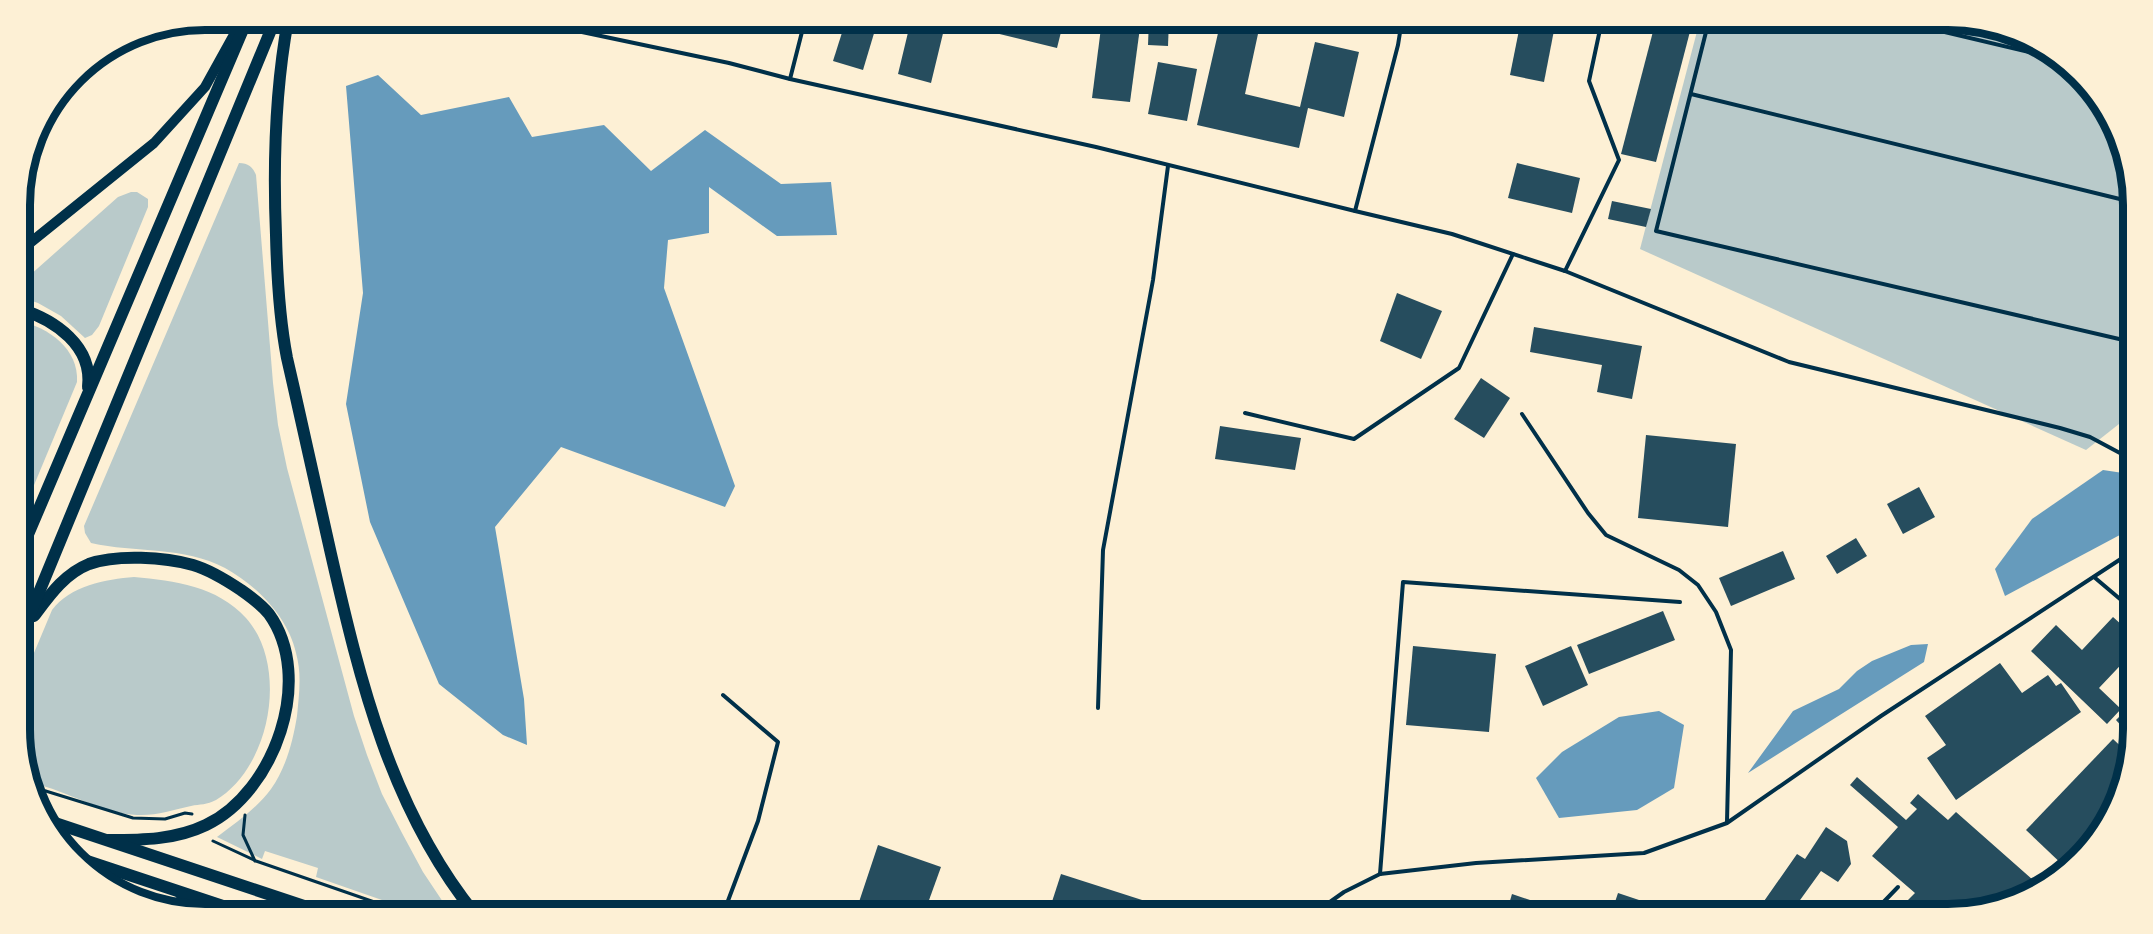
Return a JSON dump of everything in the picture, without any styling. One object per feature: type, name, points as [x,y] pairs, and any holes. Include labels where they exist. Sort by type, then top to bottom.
[{"type":"main road","points":[[30,243],[154,143],[205,87],[239,30]]},
{"type":"main road","points":[[30,530],[241,30]]},
{"type":"main road","points":[[30,613],[271,30]]},
{"type":"main road","points":[[286,30],[279,77],[273,154],[277,272],[282,333],[287,358],[343,607],[381,742],[409,811],[438,861],[468,904]]},
{"type":"main road","points":[[30,313],[56,326],[81,351],[88,368],[85,403]]},
{"type":"main road","points":[[30,621],[53,591],[78,570],[90,564],[110,560],[148,558],[193,565],[225,580],[258,602],[268,613],[281,639],[287,669],[287,685],[280,736],[261,777],[250,790],[227,813],[199,829],[162,838],[108,840]]},
{"type":"main road","points":[[58,824],[298,904]]},
{"type":"main road","points":[[92,863],[215,904]]},
{"type":"main road","points":[[178,891],[190,904]]},
{"type":"lane","points":[[572,30],[729,63],[790,79],[1096,147],[1452,234],[1565,271],[1789,362],[2060,428],[2090,437],[2123,455]]},
{"type":"lane","points":[[790,79],[802,30]]},
{"type":"lane","points":[[1355,211],[1400,30]]},
{"type":"lane","points":[[1565,271],[1619,160],[1589,81],[1600,30]]},
{"type":"lane","points":[[1706,30],[1656,231],[2123,340]]},
{"type":"lane","points":[[1935,30],[2038,54]]},
{"type":"lane","points":[[1690,94],[2123,200]]},
{"type":"lane","points":[[1098,708],[1103,550],[1153,280],[1168,166]]},
{"type":"lane","points":[[1245,413],[1354,440],[1459,368],[1513,254]]},
{"type":"lane","points":[[1522,414],[1588,513],[1606,535],[1679,570],[1698,585],[1716,612],[1731,650],[1727,823]]},
{"type":"lane","points":[[1327,904],[1344,892],[1380,874],[1476,863],[1644,853],[1727,823],[1881,716],[2123,558]]},
{"type":"lane","points":[[2094,577],[2123,602]]},
{"type":"lane","points":[[1380,874],[1403,582],[1680,602]]},
{"type":"lane","points":[[723,695],[778,742],[758,821],[727,904]]},
{"type":"lane","points":[[1882,904],[1898,887]]},
{"type":"path","points":[[41,790],[133,818],[165,819],[185,813],[194,814]]},
{"type":"path","points":[[245,815],[243,835],[255,861]]},
{"type":"path","points":[[213,841],[255,861],[380,904]]},
{"type":"shaded area","points":[[1697,30],[1960,30],[1982,33],[2015,43],[2055,66],[2087,98],[2100,117],[2117,160],[2122,182],[2123,205],[2123,421],[2086,450],[1640,249]]},
{"type":"shaded area","points":[[239,163],[250,166],[256,175],[273,383],[278,425],[287,468],[354,716],[367,755],[382,794],[423,872],[444,904],[393,904],[316,877],[318,868],[265,851],[262,859],[217,837],[265,796],[285,763],[297,716],[299,692],[299,669],[292,640],[269,603],[248,583],[225,568],[193,556],[91,543],[84,526]]},
{"type":"shaded area","points":[[137,192],[148,199],[148,207],[99,326],[92,335],[85,338],[61,316],[30,300],[30,275],[118,197]]},
{"type":"shaded area","points":[[30,324],[51,335],[67,350],[73,360],[77,382],[30,493]]},
{"type":"shaded area","points":[[134,577],[180,583],[209,592],[235,607],[246,618],[259,638],[267,662],[270,688],[268,715],[261,741],[250,764],[235,785],[210,803],[157,814],[125,814],[40,785],[31,752],[30,663],[52,610],[68,595],[78,590],[112,580]]},
{"type":"water","points":[[378,75],[421,115],[509,97],[532,137],[604,125],[651,171],[705,130],[781,184],[831,182],[837,235],[777,236],[709,187],[709,233],[668,240],[664,288],[735,486],[725,507],[561,447],[495,527],[524,699],[527,745],[503,735],[439,684],[370,522],[346,404],[363,293],[346,86]]},
{"type":"water","points":[[2103,470],[2123,473],[2123,533],[2005,596],[1995,569],[2032,519]]},
{"type":"water","points":[[1928,644],[1924,662],[1748,773],[1793,711],[1839,689],[1857,671],[1872,661],[1911,645]]},
{"type":"water","points":[[1659,711],[1684,725],[1674,788],[1637,810],[1559,818],[1536,778],[1562,752],[1619,717]]},
{"type":"building","points":[[843,30],[875,30],[863,70],[833,61]]},
{"type":"building","points":[[909,30],[944,30],[931,83],[898,74]]},
{"type":"building","points":[[983,30],[1062,30],[1057,48]]},
{"type":"building","points":[[1101,30],[1140,30],[1130,102],[1092,98]]},
{"type":"building","points":[[1149,30],[1169,30],[1168,46],[1148,45]]},
{"type":"building","points":[[1219,30],[1259,30],[1245,94],[1300,107],[1315,42],[1359,52],[1344,117],[1308,108],[1299,148],[1197,125]]},
{"type":"building","points":[[1519,30],[1554,30],[1544,82],[1510,75]]},
{"type":"building","points":[[1653,30],[1690,30],[1656,162],[1621,154]]},
{"type":"building","points":[[1158,62],[1197,69],[1187,121],[1148,114]]},
{"type":"building","points":[[1517,163],[1580,178],[1572,213],[1508,198]]},
{"type":"building","points":[[1612,201],[1651,209],[1646,227],[1608,219]]},
{"type":"building","points":[[1397,293],[1442,311],[1421,359],[1380,341]]},
{"type":"building","points":[[1534,327],[1642,346],[1632,399],[1597,392],[1602,365],[1530,352]]},
{"type":"building","points":[[1481,378],[1510,398],[1484,438],[1454,419]]},
{"type":"building","points":[[1220,426],[1301,438],[1295,470],[1215,459]]},
{"type":"building","points":[[1646,435],[1736,444],[1728,527],[1638,518]]},
{"type":"building","points":[[1919,487],[1935,517],[1903,534],[1887,504]]},
{"type":"building","points":[[1856,538],[1867,556],[1837,574],[1826,556]]},
{"type":"building","points":[[1783,551],[1795,579],[1731,606],[1719,578]]},
{"type":"building","points":[[1663,611],[1675,640],[1589,674],[1577,645]]},
{"type":"building","points":[[2113,617],[2123,626],[2123,663],[2099,688],[2121,709],[2107,724],[2031,651],[2056,625],[2082,650]]},
{"type":"building","points":[[1413,646],[1496,654],[1489,732],[1406,725]]},
{"type":"building","points":[[1571,646],[1588,685],[1543,706],[1525,666]]},
{"type":"building","points":[[2000,663],[2022,693],[2048,675],[2056,686],[2061,683],[2081,712],[1956,800],[1927,758],[1946,745],[1925,716]]},
{"type":"building","points":[[2123,713],[2123,728],[2116,720]]},
{"type":"building","points":[[2113,739],[2122,748],[2114,785],[2100,817],[2080,844],[2063,861],[2061,863],[2026,830]]},
{"type":"building","points":[[1857,777],[1906,820],[1917,809],[1910,803],[1918,794],[1948,820],[1956,812],[2033,880],[2026,886],[1982,901],[1960,904],[1910,904],[1907,901],[1915,893],[1872,856],[1898,827],[1850,785]]},
{"type":"building","points":[[1826,827],[1847,841],[1851,864],[1838,882],[1821,871],[1797,904],[1762,904],[1797,854],[1805,859]]},
{"type":"building","points":[[878,845],[941,867],[928,904],[858,904]]},
{"type":"building","points":[[1061,874],[1155,904],[1051,904]]},
{"type":"building","points":[[1618,893],[1648,903],[1648,904],[1614,904]]},
{"type":"building","points":[[1512,894],[1542,904],[1509,904]]}]
